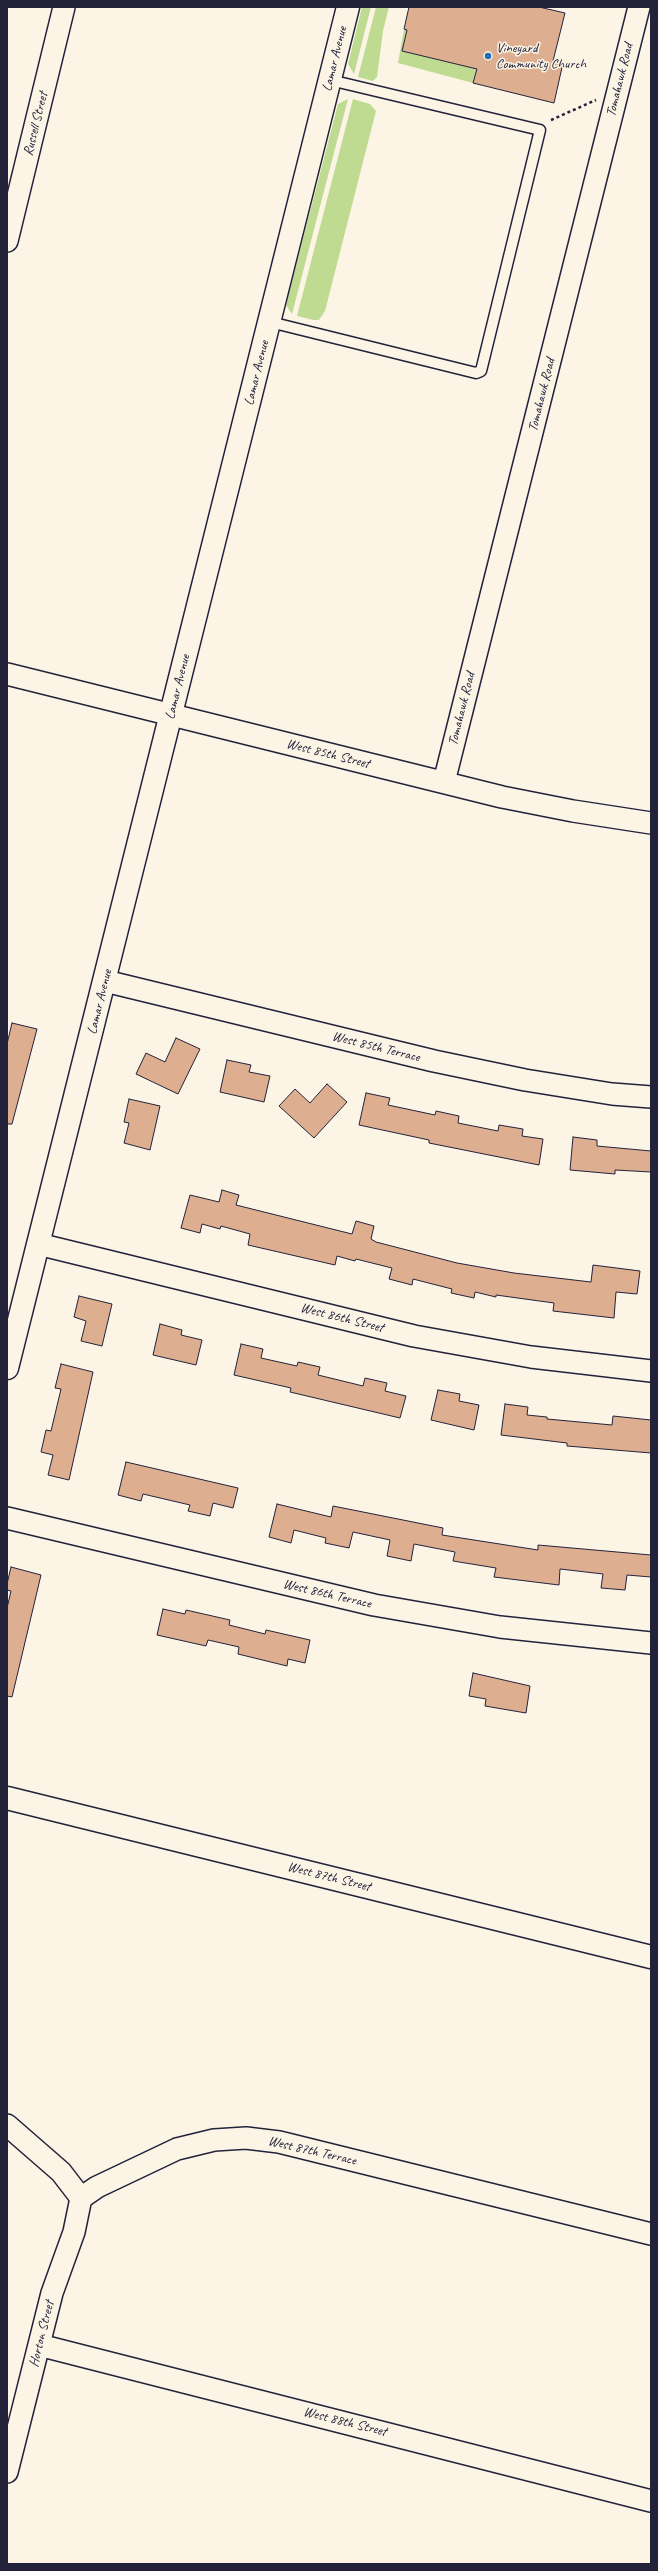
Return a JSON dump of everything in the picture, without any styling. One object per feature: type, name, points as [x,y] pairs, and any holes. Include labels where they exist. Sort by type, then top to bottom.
[{"type":"street","name":"Russell Street","points":[[7,241],[64,7]]},
{"type":"street","name":"Lamar Avenue","points":[[7,1368],[348,7]]},
{"type":"street","name":"Tomahawk Road","points":[[444,782],[639,7]]},
{"type":"street","name":"West 85th Street","points":[[7,674],[171,716],[444,782],[573,811],[651,822]]},
{"type":"street","name":"West 85th Terrace","points":[[105,981],[510,1077],[612,1094],[651,1097]]},
{"type":"street","name":"West 86th Street","points":[[38,1244],[414,1336],[532,1358],[651,1371]]},
{"type":"street","name":"West 86th Terrace","points":[[7,1518],[374,1605],[500,1628],[651,1643]]},
{"type":"street","name":"West 87th Street","points":[[7,1798],[651,1957]]},
{"type":"street","points":[[7,2125],[61,2172],[81,2198]]},
{"type":"street","name":"West 87th Terrace","points":[[81,2198],[97,2187],[177,2149],[214,2140],[246,2138],[279,2142],[651,2234]]},
{"type":"street","name":"Horton Street","points":[[7,2472],[52,2293],[74,2232],[81,2198]]},
{"type":"street","name":"West 88th Street","points":[[39,2345],[651,2501]]},
{"type":"lane","points":[[270,322],[476,374],[481,371],[540,130],[330,80]]},
{"type":"path","points":[[550,120],[600,98]]},
{"type":"green space","points":[[362,7],[371,7],[354,74],[348,64]]},
{"type":"green space","points":[[376,7],[389,7],[383,31],[377,77],[373,81],[358,77]]},
{"type":"green space","points":[[404,29],[407,30],[402,51],[477,69],[473,83],[398,63]]},
{"type":"green space","points":[[348,99],[292,314],[286,305],[338,104]]},
{"type":"green space","points":[[353,99],[370,104],[376,111],[325,311],[319,320],[313,320],[297,316]]},
{"type":"building","name":"Vineyard Community Church","points":[[409,7],[539,7],[565,13],[553,61],[563,63],[554,103],[473,83],[477,69],[402,51],[407,30],[404,29]]},
{"type":"building","points":[[12,1023],[37,1029],[12,1124],[7,1124],[7,1044]]},
{"type":"building","points":[[176,1038],[200,1049],[178,1094],[136,1074],[146,1053],[165,1062]]},
{"type":"building","points":[[227,1060],[251,1065],[249,1072],[270,1076],[264,1102],[220,1092]]},
{"type":"building","points":[[327,1084],[347,1102],[314,1138],[279,1106],[295,1089],[310,1103]]},
{"type":"building","points":[[366,1093],[390,1098],[388,1105],[435,1115],[436,1111],[459,1116],[458,1123],[498,1131],[499,1125],[523,1129],[522,1136],[543,1139],[539,1165],[429,1143],[429,1140],[359,1125]]},
{"type":"building","points":[[129,1099],[160,1106],[150,1150],[124,1143],[129,1123],[124,1122]]},
{"type":"building","points":[[573,1137],[597,1140],[597,1146],[651,1151],[651,1172],[615,1170],[615,1174],[570,1170]]},
{"type":"building","points":[[222,1190],[239,1195],[236,1205],[352,1234],[356,1221],[374,1226],[371,1239],[376,1242],[457,1263],[514,1273],[591,1282],[593,1265],[640,1271],[637,1294],[616,1292],[614,1318],[553,1311],[554,1303],[496,1295],[496,1297],[475,1292],[474,1298],[451,1293],[452,1289],[413,1279],[412,1285],[389,1279],[392,1268],[356,1259],[355,1261],[337,1256],[335,1265],[248,1245],[250,1234],[221,1226],[220,1229],[202,1224],[200,1233],[181,1228],[190,1195],[219,1202]]},
{"type":"building","points":[[79,1296],[112,1304],[102,1346],[81,1341],[86,1321],[74,1317]]},
{"type":"building","points":[[160,1324],[182,1330],[181,1335],[202,1340],[196,1365],[153,1355]]},
{"type":"building","points":[[241,1344],[263,1349],[261,1358],[297,1366],[298,1362],[320,1367],[318,1375],[363,1386],[365,1378],[387,1383],[385,1391],[406,1396],[400,1418],[290,1392],[291,1388],[234,1375]]},
{"type":"building","points":[[61,1364],[93,1372],[69,1480],[48,1475],[53,1455],[41,1452],[46,1430],[51,1431],[61,1389],[55,1388]]},
{"type":"building","points":[[438,1390],[460,1394],[459,1401],[479,1405],[474,1430],[431,1420]]},
{"type":"building","points":[[505,1404],[528,1407],[527,1415],[547,1417],[547,1419],[612,1425],[613,1416],[651,1420],[651,1453],[567,1446],[567,1443],[501,1435]]},
{"type":"building","points":[[126,1462],[238,1488],[233,1508],[213,1503],[210,1516],[188,1511],[190,1505],[143,1494],[141,1501],[118,1495]]},
{"type":"building","points":[[277,1504],[331,1517],[333,1506],[443,1528],[442,1535],[538,1550],[538,1545],[651,1555],[651,1577],[627,1575],[625,1590],[601,1588],[603,1574],[560,1569],[559,1585],[494,1577],[496,1568],[453,1561],[455,1552],[414,1544],[411,1561],[387,1556],[390,1540],[353,1532],[349,1548],[325,1543],[326,1538],[294,1530],[291,1543],[269,1537]]},
{"type":"building","points":[[11,1567],[41,1575],[12,1697],[7,1696],[7,1608],[11,1591],[7,1590],[7,1584]]},
{"type":"building","points":[[163,1609],[185,1614],[186,1610],[230,1620],[229,1625],[265,1634],[266,1630],[310,1640],[305,1663],[288,1659],[287,1666],[238,1654],[239,1647],[208,1640],[206,1646],[157,1635]]},
{"type":"building","points":[[473,1673],[530,1686],[526,1713],[485,1706],[486,1699],[469,1696]]},
{"type":"place","name":"Vineyard Community Church","points":[[488,56]]}]
